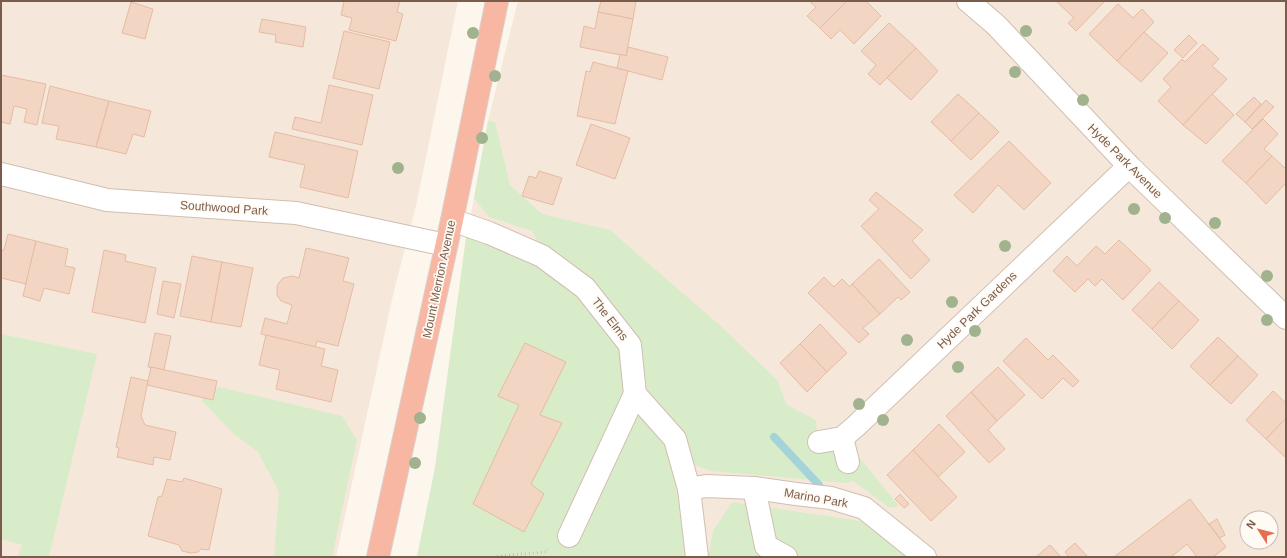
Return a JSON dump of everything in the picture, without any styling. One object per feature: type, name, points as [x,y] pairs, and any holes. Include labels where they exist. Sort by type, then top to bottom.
[{"type":"highway","name":"Mount Merrion Avenue","points":[[378,557],[452,220],[497,1]]},
{"type":"street","name":"Hyde Park Avenue","points":[[968,1],[996,25],[1129,166],[1286,318]]},
{"type":"street","name":"Hyde Park Gardens","points":[[842,438],[1129,166]]},
{"type":"street","name":"Southwood Park","points":[[1,174],[107,200],[296,213],[446,245]]},
{"type":"street","name":"The Elms","points":[[452,220],[489,233],[542,256],[585,288],[630,345],[635,394]]},
{"type":"street","points":[[569,536],[635,394],[675,439],[689,489],[697,557]]},
{"type":"street","points":[[819,442],[842,438],[848,462]]},
{"type":"street","name":"Marino Park","points":[[689,489],[706,486],[754,488],[831,498],[864,508],[925,557]]},
{"type":"street","points":[[754,488],[766,546],[786,557]]},
{"type":"path","points":[[497,556],[546,552],[549,545]]},
{"type":"shaded area","points":[[1,1],[458,1],[416,206],[393,295],[336,557],[1,557]]},
{"type":"shaded area","points":[[518,1],[1286,1],[1286,557],[417,557],[435,468],[466,238],[488,121]]},
{"type":"green space","points":[[488,121],[495,122],[510,185],[542,214],[610,230],[724,329],[777,380],[787,405],[816,420],[817,431],[835,455],[853,450],[899,506],[890,508],[853,481],[846,483],[711,471],[695,465],[674,421],[647,389],[641,353],[630,325],[591,283],[540,245],[532,231],[489,217],[474,198]]},
{"type":"green space","points":[[468,225],[583,293],[625,347],[630,394],[671,441],[677,497],[687,557],[417,557],[435,468]]},
{"type":"green space","points":[[1,334],[97,354],[49,557],[18,557],[22,545],[1,539]]},
{"type":"green space","points":[[219,387],[342,416],[357,440],[332,557],[274,557],[279,492],[258,452],[234,434],[201,400]]},
{"type":"green space","points":[[732,502],[861,521],[912,557],[708,557],[713,531]]},
{"type":"building","points":[[344,1],[400,1],[397,12],[403,14],[396,41],[349,30],[352,18],[341,15]]},
{"type":"building","points":[[601,1],[636,1],[633,19],[598,12]]},
{"type":"building","points":[[809,1],[847,1],[820,28],[807,16],[816,7]]},
{"type":"building","points":[[847,1],[866,1],[881,16],[854,44],[840,30],[831,39],[820,28]]},
{"type":"building","points":[[1056,1],[1105,1],[1076,31],[1068,23],[1074,18]]},
{"type":"building","points":[[131,2],[153,9],[145,39],[122,33]]},
{"type":"building","points":[[1118,4],[1133,18],[1142,9],[1154,22],[1117,61],[1089,34]]},
{"type":"building","points":[[598,12],[633,19],[626,56],[580,47],[584,26],[595,29]]},
{"type":"building","points":[[262,19],[306,27],[303,47],[275,42],[276,35],[259,32]]},
{"type":"building","points":[[889,23],[916,48],[880,85],[868,74],[876,65],[861,51]]},
{"type":"building","points":[[344,31],[390,42],[379,89],[333,78]]},
{"type":"building","points":[[1144,32],[1168,53],[1141,82],[1117,61]]},
{"type":"building","points":[[1189,35],[1197,43],[1183,58],[1174,50]]},
{"type":"building","points":[[1203,44],[1219,59],[1212,66],[1227,79],[1183,125],[1158,101],[1171,87],[1163,79],[1182,59],[1185,62]]},
{"type":"building","points":[[628,47],[668,57],[662,80],[617,68],[620,54],[626,56]]},
{"type":"building","points":[[916,48],[938,71],[911,100],[887,78]]},
{"type":"building","points":[[593,62],[628,71],[615,124],[577,116],[586,71],[590,72]]},
{"type":"building","points":[[1,75],[46,84],[37,125],[24,122],[27,109],[14,106],[10,124],[1,122]]},
{"type":"building","points":[[329,85],[373,95],[362,145],[292,129],[295,117],[321,123]]},
{"type":"building","points":[[50,86],[109,101],[96,147],[56,139],[59,126],[42,123]]},
{"type":"building","points":[[958,94],[979,113],[951,141],[931,122]]},
{"type":"building","points":[[1212,94],[1234,115],[1206,144],[1183,125]]},
{"type":"building","points":[[1254,97],[1261,104],[1245,122],[1236,114]]},
{"type":"building","points":[[1266,100],[1274,107],[1252,129],[1245,122]]},
{"type":"building","points":[[109,101],[151,111],[144,137],[133,134],[126,154],[96,147]]},
{"type":"building","points":[[979,113],[999,132],[971,160],[951,141]]},
{"type":"building","points":[[1263,119],[1278,134],[1264,149],[1272,156],[1246,183],[1222,161]]},
{"type":"building","points":[[591,124],[630,138],[615,179],[576,165]]},
{"type":"building","points":[[275,132],[358,151],[348,198],[300,187],[305,165],[269,157]]},
{"type":"building","points":[[1009,141],[1051,183],[1024,210],[998,185],[973,213],[954,195]]},
{"type":"building","points":[[1272,156],[1286,169],[1286,183],[1266,204],[1246,183]]},
{"type":"building","points":[[539,171],[562,178],[553,205],[522,196],[529,176],[536,178]]},
{"type":"building","points":[[876,192],[923,230],[912,241],[930,260],[911,279],[861,226],[879,209],[869,200]]},
{"type":"building","points":[[8,234],[36,241],[26,284],[1,278],[1,250],[4,250]]},
{"type":"building","points":[[1119,240],[1151,270],[1123,300],[1102,279],[1095,286],[1088,279],[1075,292],[1053,271],[1067,256],[1077,266],[1096,246],[1105,254]]},
{"type":"building","points":[[36,241],[68,249],[65,266],[75,268],[69,294],[44,288],[40,301],[23,296]]},
{"type":"building","points":[[306,248],[349,258],[343,281],[354,284],[338,346],[317,341],[315,348],[261,334],[265,318],[287,324],[292,305],[281,301],[277,295],[277,287],[283,278],[293,276],[299,278]]},
{"type":"building","points":[[104,250],[126,255],[125,261],[156,268],[145,323],[92,312]]},
{"type":"building","points":[[192,256],[222,262],[211,322],[180,316]]},
{"type":"building","points":[[879,259],[910,292],[901,300],[898,297],[880,314],[852,284]]},
{"type":"building","points":[[222,262],[253,268],[241,327],[211,322]]},
{"type":"building","points":[[824,277],[834,287],[842,279],[850,287],[852,284],[880,314],[863,328],[869,334],[859,343],[808,293]]},
{"type":"building","points":[[163,281],[181,284],[174,318],[157,314]]},
{"type":"building","points":[[1159,282],[1179,301],[1152,329],[1132,310]]},
{"type":"building","points":[[1179,301],[1199,320],[1172,349],[1152,329]]},
{"type":"building","points":[[820,324],[847,353],[827,372],[800,344]]},
{"type":"building","points":[[155,333],[171,336],[164,370],[148,367]]},
{"type":"building","points":[[266,335],[325,349],[321,366],[338,370],[331,402],[276,389],[280,370],[259,365]]},
{"type":"building","points":[[1218,337],[1238,356],[1210,385],[1190,366]]},
{"type":"building","points":[[1026,338],[1048,360],[1053,355],[1079,381],[1073,387],[1063,378],[1042,399],[1003,361]]},
{"type":"building","points":[[525,343],[566,362],[540,415],[562,423],[531,484],[544,494],[524,532],[473,504],[519,405],[498,396]]},
{"type":"building","points":[[800,344],[827,372],[807,392],[780,363]]},
{"type":"building","points":[[1238,356],[1258,375],[1231,404],[1210,385]]},
{"type":"building","points":[[151,367],[217,381],[213,400],[147,385]]},
{"type":"building","points":[[998,367],[1025,395],[997,421],[971,392]]},
{"type":"building","points":[[131,377],[148,381],[141,416],[145,425],[176,432],[170,460],[154,457],[153,465],[117,457],[119,448],[116,447]]},
{"type":"building","points":[[1273,391],[1286,403],[1286,418],[1266,439],[1246,420]]},
{"type":"building","points":[[971,392],[997,421],[988,430],[1005,449],[989,463],[946,416]]},
{"type":"building","points":[[1286,418],[1286,458],[1266,439]]},
{"type":"building","points":[[939,424],[965,452],[938,477],[913,450]]},
{"type":"building","points":[[913,450],[957,497],[931,521],[887,475]]},
{"type":"building","points":[[184,478],[222,489],[209,550],[201,549],[198,552],[191,553],[182,551],[179,545],[148,536],[158,497],[162,496],[167,479],[182,482]]},
{"type":"building","points":[[900,494],[909,504],[904,508],[895,499]]},
{"type":"building","points":[[1190,499],[1226,547],[1213,557],[1197,557],[1187,544],[1171,557],[1114,557]]},
{"type":"building","points":[[1217,519],[1225,535],[1220,538],[1209,524]]},
{"type":"building","points":[[1075,543],[1087,556],[1086,557],[1069,557],[1065,552]]},
{"type":"building","points":[[1050,545],[1061,557],[1036,557]]},
{"type":"waterway","points":[[774,437],[819,485]]}]
